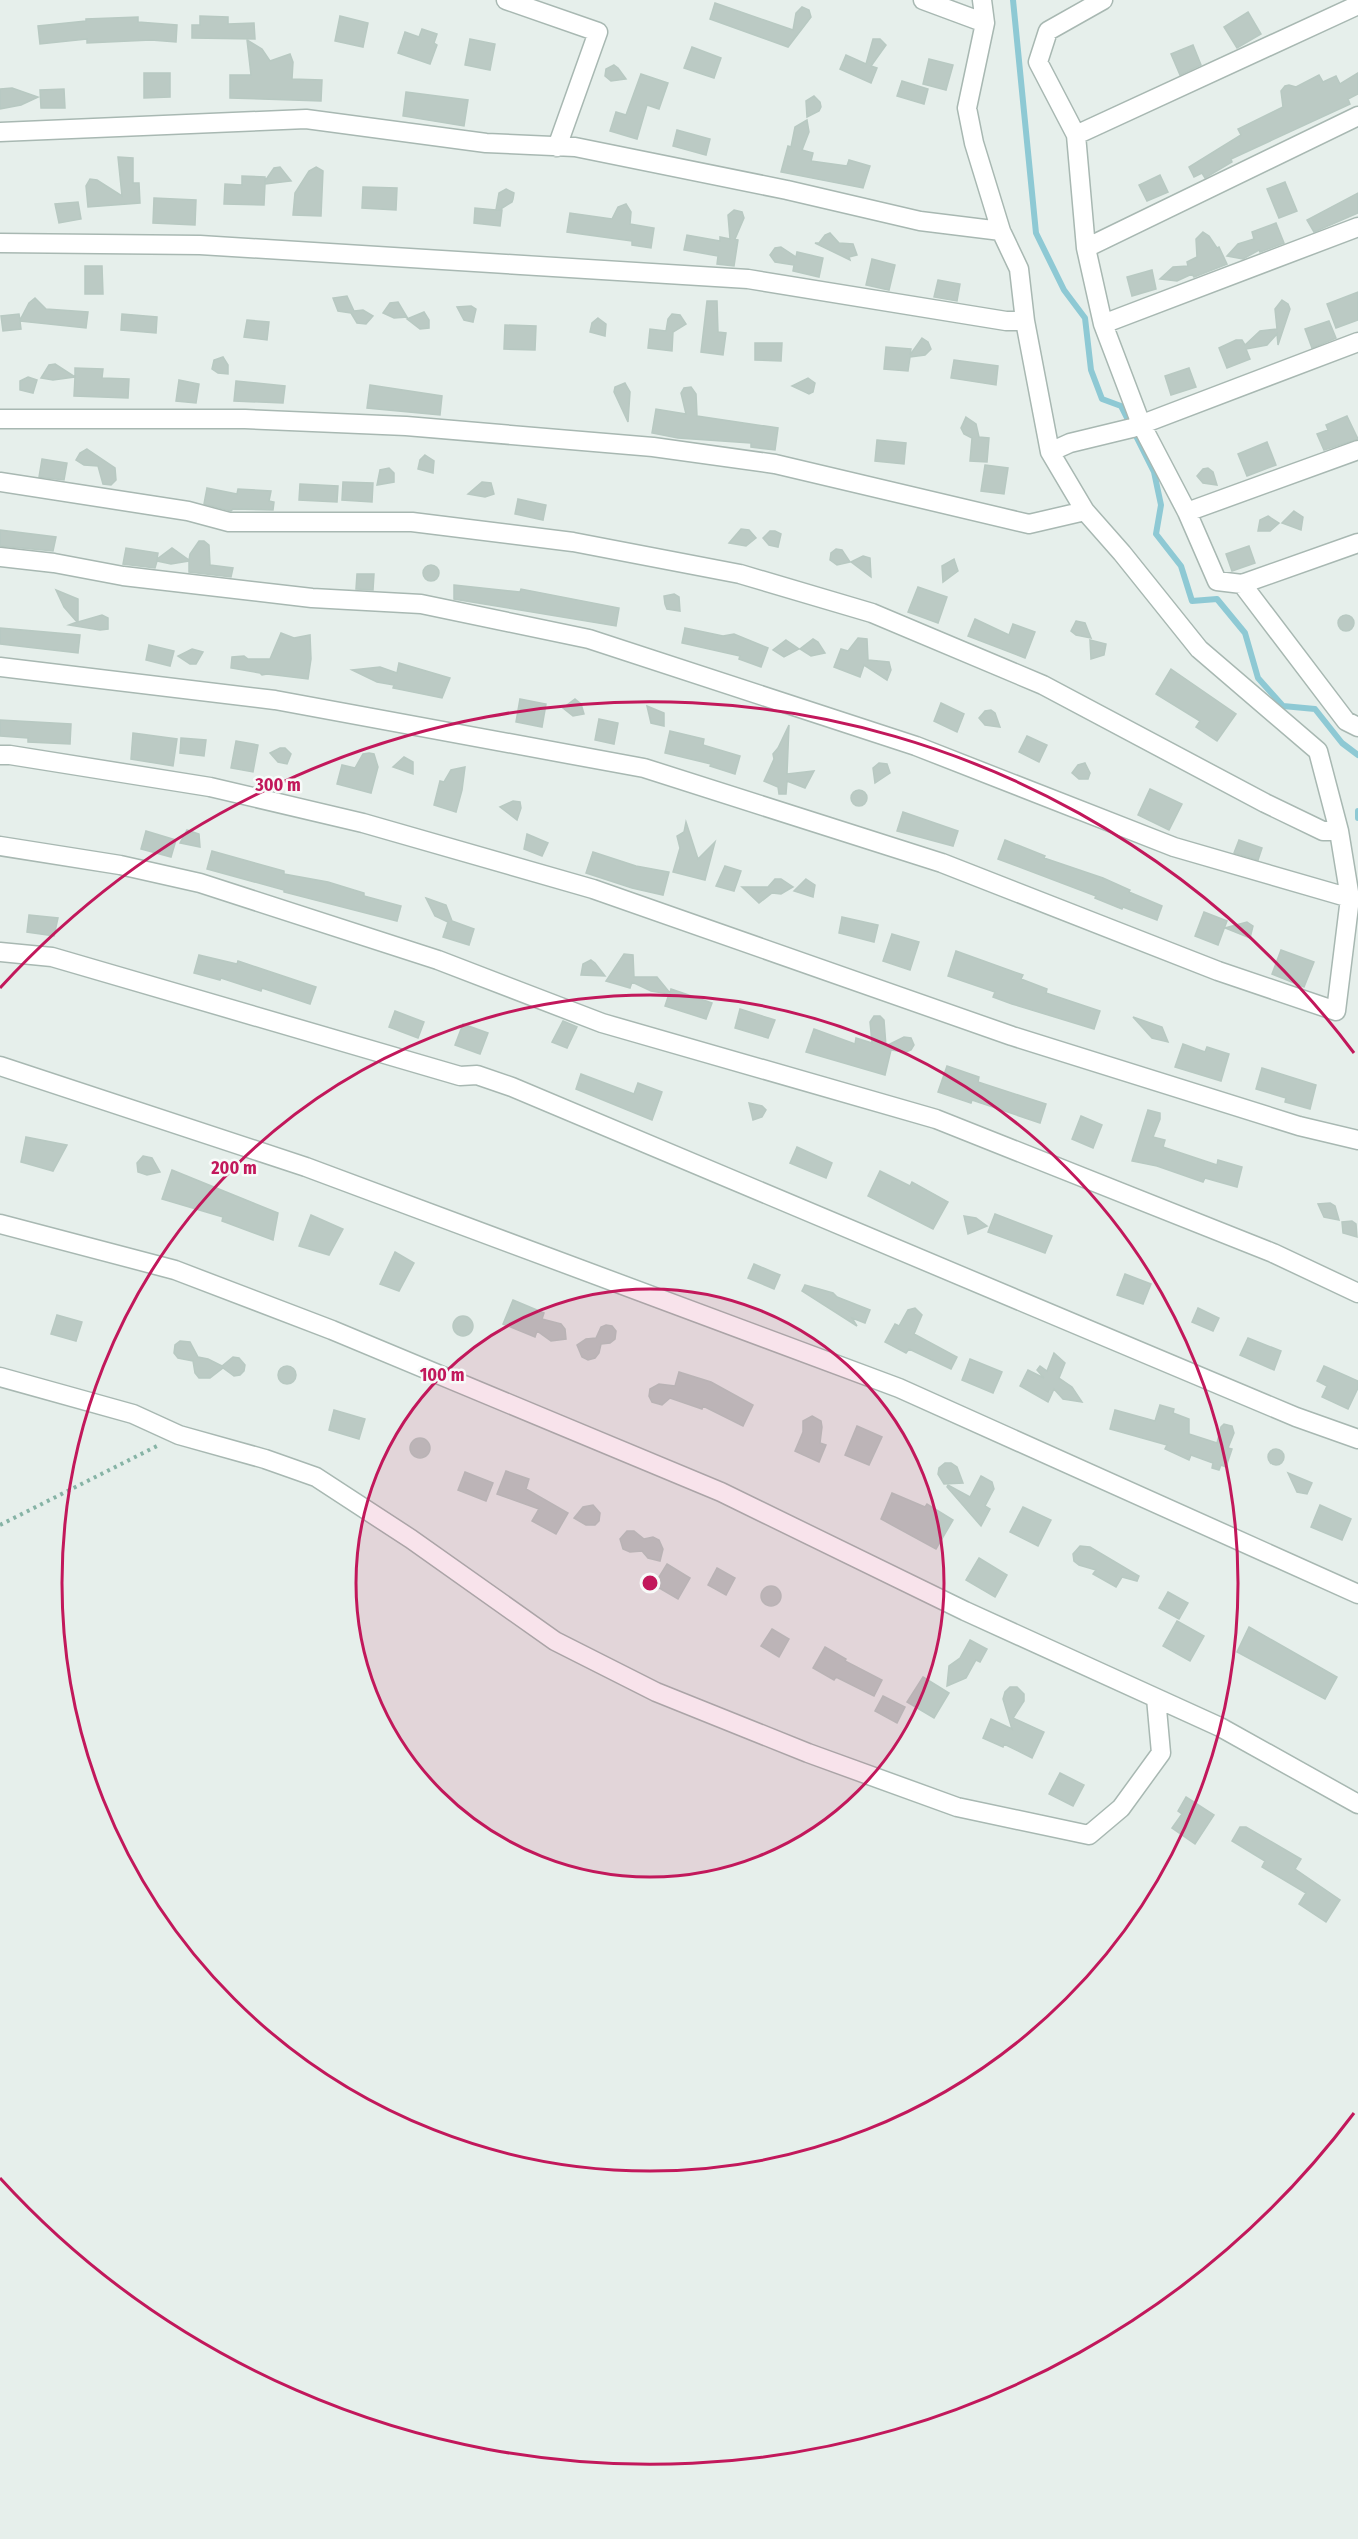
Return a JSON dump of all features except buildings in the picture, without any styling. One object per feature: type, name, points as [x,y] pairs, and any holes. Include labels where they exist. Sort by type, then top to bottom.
[{"type":"street","points":[[506,0],[598,33],[557,147]]},
{"type":"street","points":[[923,0],[985,23]]},
{"type":"street","points":[[0,667],[275,700],[644,768],[942,863],[1218,971],[1336,1011],[1350,898],[1339,831],[1318,751],[1199,649],[1085,511],[1050,452],[1025,321],[1019,269],[1001,231],[974,143],[967,108],[985,23],[982,0]]},
{"type":"street","points":[[1104,0],[1048,31],[1038,62],[1076,135],[1086,248],[1103,324],[1141,424],[1187,512],[1216,580],[1242,584],[1358,543]]},
{"type":"street","points":[[1076,135],[1358,5]]},
{"type":"street","points":[[1086,248],[1358,116]]},
{"type":"street","points":[[0,132],[306,119],[486,143],[576,147],[787,190],[920,221],[1001,231]]},
{"type":"street","points":[[1103,324],[1358,227]]},
{"type":"street","points":[[0,243],[200,244],[748,279],[1006,321],[1025,321]]},
{"type":"street","points":[[1050,452],[1070,443],[1141,424],[1358,342]]},
{"type":"street","points":[[0,419],[256,419],[406,426],[653,447],[775,464],[1029,524],[1085,511]]},
{"type":"street","points":[[1187,512],[1358,450]]},
{"type":"street","points":[[0,482],[188,512],[229,522],[412,522],[573,542],[740,574],[872,613],[1043,685],[1265,803],[1323,831],[1339,831]]},
{"type":"street","points":[[0,557],[54,563],[123,576],[289,595],[421,604],[589,639],[916,746],[1174,847],[1350,898]]},
{"type":"street","points":[[1242,584],[1346,721],[1358,727]]},
{"type":"street","points":[[0,755],[210,787],[363,823],[593,890],[1012,1036],[1299,1126],[1358,1140]]},
{"type":"street","points":[[0,846],[120,865],[200,883],[438,960],[602,1023],[936,1119],[1273,1253],[1358,1293]]},
{"type":"street","points":[[0,952],[52,957],[460,1076],[477,1076],[512,1088],[1296,1418],[1358,1439]]},
{"type":"street","points":[[0,1066],[306,1167],[899,1388],[1358,1594]]},
{"type":"street","points":[[0,1224],[175,1270],[332,1330],[721,1492],[965,1611],[1220,1727],[1358,1804]]},
{"type":"street","points":[[0,1377],[133,1414],[179,1435],[265,1459],[316,1477],[411,1539],[555,1641],[656,1692],[808,1753],[957,1807],[1089,1835],[1121,1808],[1161,1753],[1156,1698]]},
{"type":"path","points":[[0,1525],[179,1435]]},
{"type":"waterway","points":[[1013,0],[1036,233],[1064,290],[1085,318],[1091,370],[1102,399],[1121,406],[1154,472],[1161,505],[1156,534],[1181,566],[1192,601],[1217,599],[1245,633],[1258,678],[1283,706],[1315,709],[1342,743],[1358,755]]},
{"type":"waterway","points":[[1358,811],[1358,818]]}]
